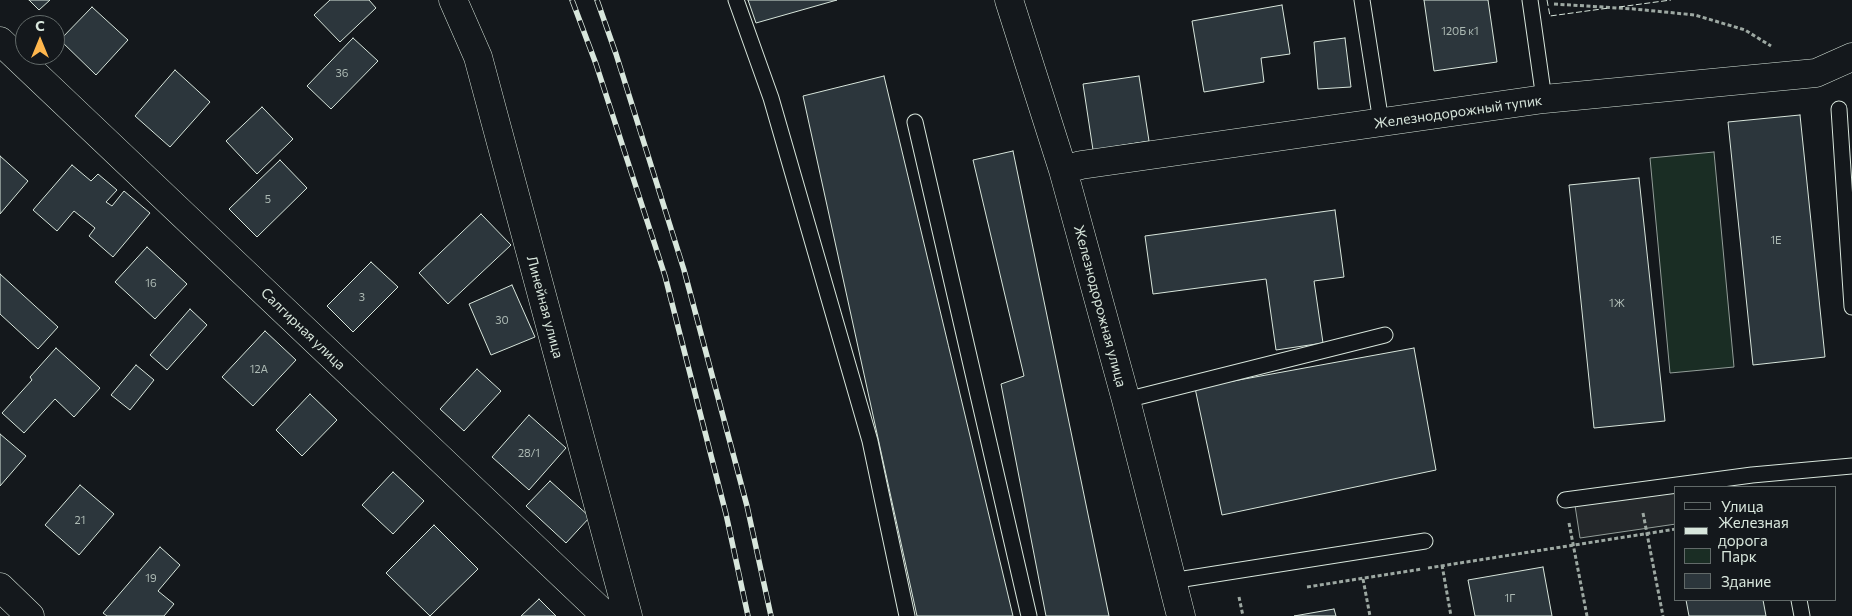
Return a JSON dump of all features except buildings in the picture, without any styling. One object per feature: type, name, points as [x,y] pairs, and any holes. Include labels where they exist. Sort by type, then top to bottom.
[{"type":"street","name":"Линейная улица","points":[[453,0],[478,57],[628,616]]},
{"type":"street","name":"Железнодорожная улица","points":[[1009,0],[1063,170],[1126,400],[1181,616]]},
{"type":"street","name":"Салгирная улица","points":[[0,41],[606,616]]},
{"type":"street","name":"Железнодорожный тупик","points":[[1063,170],[1081,165],[1544,99],[1816,73],[1852,57]]},
{"type":"street","points":[[0,587],[30,616]]},
{"type":"lane","points":[[736,0],[771,98],[870,441],[907,616]]},
{"type":"lane","points":[[1362,0],[1381,122]]},
{"type":"lane","points":[[1531,2],[1544,99]]},
{"type":"lane","points":[[1839,109],[1852,307]]},
{"type":"lane","points":[[915,122],[1029,616]]},
{"type":"lane","points":[[1126,400],[1385,335]]},
{"type":"lane","points":[[1695,486],[1780,480],[1852,466]]},
{"type":"lane","points":[[1565,500],[1639,490],[1674,488]]},
{"type":"lane","points":[[1171,581],[1425,541]]},
{"type":"lane","points":[[1800,601],[1802,616]]},
{"type":"path","points":[[1531,2],[1695,15],[1745,30],[1776,49]]},
{"type":"path","points":[[1639,490],[1663,616]]},
{"type":"path","points":[[1565,500],[1587,616]]},
{"type":"path","points":[[1442,566],[1451,616]]},
{"type":"path","points":[[1363,579],[1370,616]]},
{"type":"path","points":[[1239,597],[1243,616]]},
{"type":"green space","points":[[1714,152],[1734,367],[1670,373],[1650,158]]},
{"type":"shaded area","points":[[1674,488],[1674,524],[1580,538],[1574,499]]},
{"type":"railway","points":[[572,0],[596,64],[665,276],[726,514],[748,616]]},
{"type":"railway","points":[[597,0],[616,54],[684,270],[747,506],[771,616]]},
{"type":"fence","points":[[1547,0],[1550,16],[1609,8]]},
{"type":"fence","points":[[1619,7],[1671,0]]}]
